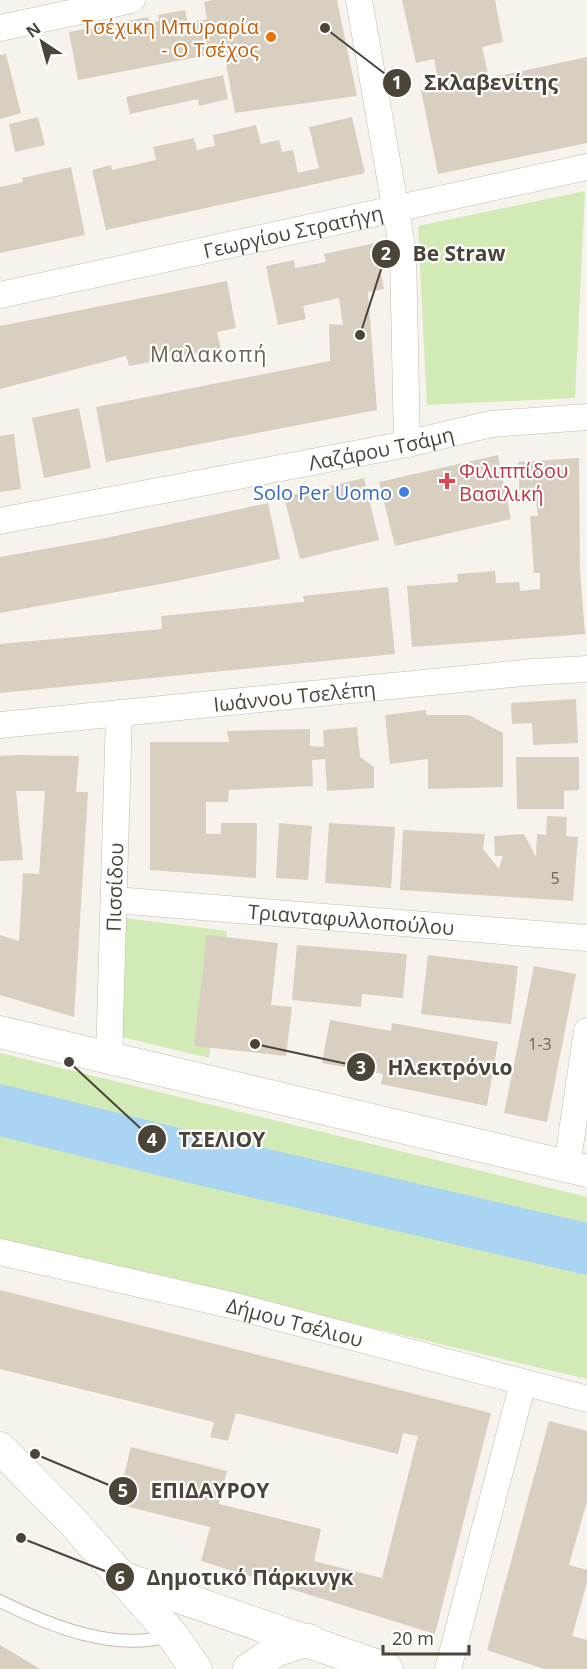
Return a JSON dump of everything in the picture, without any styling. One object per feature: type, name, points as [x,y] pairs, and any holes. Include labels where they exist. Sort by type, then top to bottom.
[{"type":"street","points":[[0,28],[132,0]]},
{"type":"street","points":[[358,0],[403,252],[407,444]]},
{"type":"street","name":"Γεωργίου Στρατήγη","points":[[0,295],[587,167]]},
{"type":"street","name":"Λαζάρου Τσάμη","points":[[0,521],[407,444],[491,424],[587,417]]},
{"type":"street","name":"Ιωάννου Τσελέπη","points":[[0,725],[533,672],[587,669]]},
{"type":"street","name":"Πισσίδου","points":[[109,1059],[119,713]]},
{"type":"street","name":"Τριανταφυλλοπούλου","points":[[115,900],[587,938]]},
{"type":"street","points":[[0,1032],[577,1169],[587,1031]]},
{"type":"street","name":"Δήμου Τσέλιου","points":[[0,1252],[235,1306],[587,1399]]},
{"type":"street","points":[[448,1669],[523,1383]]},
{"type":"street","points":[[0,1448],[73,1522],[172,1635],[196,1669]]},
{"type":"street","points":[[120,1577],[309,1640],[387,1669]]},
{"type":"street","points":[[249,1669],[278,1650],[309,1640]]},
{"type":"lane","points":[[0,1601],[67,1630],[141,1640],[172,1635]]},
{"type":"green space","points":[[585,191],[575,398],[427,405],[418,226]]},
{"type":"green space","points":[[117,917],[227,931],[209,1058],[118,1036]]},
{"type":"green space","points":[[0,1053],[587,1197],[587,1379],[0,1239]]},
{"type":"building","points":[[213,0],[337,0],[357,96],[235,113],[224,52],[78,80],[69,32],[106,25],[107,30],[117,28],[116,23],[148,17],[150,23],[159,21],[158,15],[185,10],[188,23],[207,19],[204,2]]},
{"type":"building","points":[[402,0],[495,0],[503,42],[482,47],[489,78],[587,57],[587,143],[438,174],[421,90],[439,86],[434,59],[416,63]]},
{"type":"building","points":[[6,54],[21,113],[0,119],[0,55]]},
{"type":"building","points":[[223,75],[228,99],[199,106],[198,99],[130,114],[126,97]]},
{"type":"building","points":[[38,117],[45,145],[15,152],[9,124]]},
{"type":"building","points":[[352,117],[365,173],[106,230],[92,170],[111,165],[112,170],[156,160],[153,147],[194,138],[197,150],[215,146],[213,135],[256,125],[261,144],[279,140],[282,152],[293,150],[298,173],[319,168],[309,127]]},
{"type":"building","points":[[71,167],[85,235],[0,253],[0,187],[23,182],[22,178]]},
{"type":"building","points":[[375,243],[384,289],[368,292],[377,410],[106,462],[96,407],[330,361],[329,324],[343,325],[339,298],[303,306],[306,319],[278,325],[266,266],[294,260],[295,268],[326,262],[324,254]]},
{"type":"building","points":[[227,281],[236,328],[217,332],[221,349],[129,366],[126,356],[0,389],[0,326]]},
{"type":"building","points":[[79,408],[91,468],[44,478],[32,418]]},
{"type":"building","points":[[14,434],[21,489],[0,492],[0,436]]},
{"type":"building","points":[[498,455],[511,519],[395,546],[379,482]]},
{"type":"building","points":[[579,458],[580,571],[585,634],[412,647],[407,586],[458,582],[457,574],[495,571],[496,583],[519,582],[520,591],[540,589],[540,573],[534,573],[530,516],[538,516],[536,501],[520,502],[518,462]]},
{"type":"building","points":[[364,478],[379,540],[300,559],[284,497]]},
{"type":"building","points":[[268,503],[280,559],[177,581],[0,613],[0,557],[106,538]]},
{"type":"building","points":[[388,587],[395,654],[0,693],[0,644],[162,629],[161,616],[304,602],[303,596]]},
{"type":"building","points":[[576,699],[578,743],[533,745],[532,723],[512,724],[511,703]]},
{"type":"building","points":[[426,710],[426,715],[469,715],[503,733],[503,787],[428,789],[428,759],[390,764],[385,715]]},
{"type":"building","points":[[357,727],[360,757],[374,767],[374,788],[327,791],[325,759],[312,760],[313,786],[229,790],[228,802],[206,802],[206,834],[221,834],[221,823],[257,823],[256,878],[150,870],[150,742],[229,742],[227,731],[310,729],[310,746],[324,747],[323,730]]},
{"type":"building","points":[[0,756],[79,756],[76,792],[88,792],[74,1017],[0,995],[0,935],[19,941],[23,873],[39,874],[45,791],[16,791],[23,860],[0,861]]},
{"type":"building","points":[[516,757],[579,757],[579,790],[564,791],[564,809],[517,809]]},
{"type":"building","points":[[547,816],[567,817],[566,836],[578,837],[573,901],[400,890],[403,830],[485,834],[483,849],[499,869],[503,856],[495,856],[494,836],[524,834],[536,857],[537,834],[546,835]]},
{"type":"building","points":[[279,823],[312,826],[308,880],[276,878]]},
{"type":"building","points":[[329,823],[395,827],[391,888],[325,883]]},
{"type":"building","points":[[207,935],[278,943],[271,1005],[292,1007],[286,1056],[194,1046]]},
{"type":"building","points":[[297,945],[407,954],[403,998],[362,994],[361,1007],[292,1000]]},
{"type":"building","points":[[428,955],[518,966],[511,1024],[421,1014]]},
{"type":"building","points":[[534,966],[576,974],[547,1122],[504,1113]]},
{"type":"building","points":[[330,1020],[391,1031],[392,1023],[498,1042],[487,1106],[381,1084],[383,1074],[322,1063]]},
{"type":"building","points":[[0,1290],[491,1413],[435,1634],[201,1561],[210,1527],[117,1504],[131,1447],[227,1471],[219,1504],[321,1529],[314,1561],[382,1578],[418,1436],[403,1433],[398,1454],[236,1413],[228,1441],[210,1437],[214,1422],[0,1369]]},
{"type":"building","points":[[549,1421],[587,1431],[587,1501],[569,1565],[587,1570],[587,1583],[572,1636],[587,1640],[587,1669],[544,1669],[487,1650]]},
{"type":"building","points":[[0,1645],[17,1655],[40,1669],[0,1669]]},
{"type":"waterway","points":[[0,1110],[190,1157],[587,1249]]},
{"type":"place","name":"Σκλαβενίτης","points":[[325,28]]},
{"type":"place","name":"Τσέχικη Μπυραρία - Ο Τσέχος","points":[[271,37]]},
{"type":"place","name":"Be Straw","points":[[360,335]]},
{"type":"place","name":"Φιλιππίδου Βασιλική","points":[[447,481]]},
{"type":"place","name":"Solo Per Uomo","points":[[404,492]]},
{"type":"place","name":"Ηλεκτρόνιο","points":[[255,1044]]},
{"type":"place","name":"ΤΣΕΛΙΟΥ","points":[[69,1062]]},
{"type":"place","name":"ΕΠΙΔΑΥΡΟΥ","points":[[35,1454]]},
{"type":"place","name":"Δημοτικό Πάρκινγκ","points":[[21,1538]]},
{"type":"district","name":"Μαλακοπή","points":[[209,354]]}]
